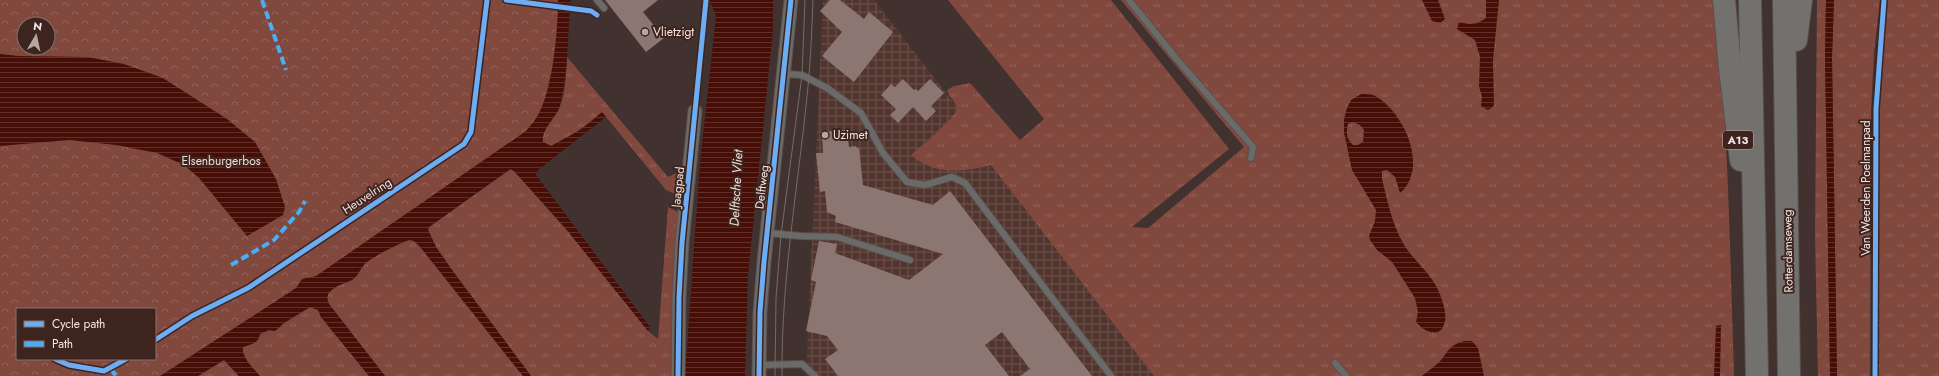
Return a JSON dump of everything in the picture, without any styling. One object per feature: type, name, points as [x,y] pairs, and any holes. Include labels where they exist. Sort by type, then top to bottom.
[{"type":"highway","name":"A13","points":[[1724,0],[1730,68],[1755,279]]},
{"type":"highway","name":"A13","points":[[1750,0],[1757,376]]},
{"type":"highway","points":[[1784,0],[1786,127]]},
{"type":"highway","points":[[1786,127],[1801,0]]},
{"type":"highway","name":"Rotterdamseweg","points":[[1786,127],[1790,376]]},
{"type":"street","name":"Delftweg","points":[[759,370],[760,312],[790,0]]},
{"type":"street","name":"Jaagpad","points":[[678,376],[681,258],[695,112]]},
{"type":"lane","points":[[597,0],[604,8]]},
{"type":"lane","points":[[1129,0],[1175,57],[1253,147],[1251,158]]},
{"type":"lane","points":[[784,74],[802,74],[827,88],[861,113],[883,153],[907,182],[925,185],[952,177],[964,183],[1111,376]]},
{"type":"lane","points":[[767,233],[837,237],[910,260]]},
{"type":"lane","points":[[1335,363],[1346,376]]},
{"type":"lane","points":[[759,370],[802,364],[815,376]]},
{"type":"shaded area","points":[[823,0],[874,0],[1002,165],[1162,376],[806,376]]},
{"type":"green space","name":"Elsenburgerbos","points":[[0,0],[567,0],[539,131],[174,376],[0,376]]},
{"type":"green space","points":[[948,0],[1111,0],[1229,149],[1132,227],[1148,228],[1244,147],[1121,0],[1716,0],[1726,141],[1734,376],[1154,376],[991,165],[960,170],[939,169],[920,162],[911,155],[951,119],[955,113],[957,107],[947,90],[954,86],[970,83],[1020,140],[1044,119]]},
{"type":"green space","points":[[1817,0],[1826,0],[1825,56],[1830,376],[1818,376],[1815,235]]},
{"type":"green space","points":[[1834,0],[1880,0],[1874,53],[1871,111],[1870,376],[1837,376],[1832,58]]},
{"type":"green space","points":[[1887,0],[1939,0],[1939,376],[1878,376],[1878,141]]},
{"type":"green space","points":[[567,57],[668,177],[676,173],[682,182],[682,197],[666,190],[602,112],[578,131],[558,143],[551,146],[543,142],[544,133],[557,113],[563,96]]},
{"type":"green space","points":[[511,169],[566,229],[648,331],[658,339],[668,207],[680,213],[673,376],[531,376],[452,270],[436,247],[428,230],[429,227]]},
{"type":"green space","points":[[410,240],[415,241],[421,248],[523,376],[385,376],[329,304],[328,294],[334,288],[355,278],[364,264],[370,259]]},
{"type":"green space","points":[[310,307],[318,310],[321,317],[369,376],[260,376],[251,366],[244,355],[243,347],[256,342],[260,334],[269,330],[275,331],[284,323]]},
{"type":"green space","points":[[224,360],[239,376],[198,376]]},
{"type":"water","points":[[558,0],[571,0],[565,79],[560,105],[544,132],[543,142],[551,146],[582,129],[602,112],[606,117],[538,170],[536,175],[650,327],[648,331],[566,229],[514,171],[510,169],[429,227],[428,230],[436,247],[452,270],[531,376],[523,376],[421,248],[415,242],[409,240],[394,246],[369,261],[352,280],[334,288],[327,297],[329,304],[385,376],[369,376],[321,317],[318,310],[310,307],[284,323],[275,331],[269,330],[260,334],[256,342],[243,347],[246,359],[260,376],[239,376],[224,360],[198,376],[160,376],[296,288],[302,279],[316,276],[526,131],[539,114],[545,100],[554,57]]},
{"type":"water","name":"Delftsche Vliet","points":[[706,0],[773,0],[773,29],[748,276],[745,376],[685,376],[700,163],[716,16],[711,4]]},
{"type":"water","points":[[1422,0],[1438,0],[1445,19],[1440,23],[1432,21]]},
{"type":"water","points":[[1486,0],[1499,0],[1493,60],[1494,104],[1493,107],[1488,110],[1481,106],[1482,97],[1479,86],[1480,57],[1475,40],[1457,29],[1459,22],[1473,24],[1486,18]]},
{"type":"water","points":[[1826,0],[1834,0],[1832,58],[1837,376],[1830,376],[1825,56]]},
{"type":"water","points":[[0,54],[16,56],[88,57],[124,64],[163,78],[227,119],[255,142],[276,179],[285,207],[283,215],[247,236],[199,178],[184,165],[157,153],[116,145],[69,140],[0,146]]},
{"type":"water","points":[[1361,94],[1367,94],[1373,95],[1384,102],[1403,126],[1409,140],[1413,155],[1413,169],[1409,182],[1400,193],[1395,177],[1387,170],[1382,171],[1382,179],[1390,211],[1399,236],[1438,289],[1445,312],[1445,320],[1440,331],[1433,333],[1429,332],[1416,322],[1418,312],[1415,298],[1392,262],[1377,250],[1370,240],[1369,236],[1375,221],[1376,210],[1352,170],[1344,133],[1344,119],[1351,100]],"holes":[[[1353,122],[1360,125],[1364,130],[1363,142],[1358,145],[1353,145],[1347,135],[1348,124]]]},
{"type":"water","points":[[1721,325],[1720,376],[1714,376],[1716,326]]},
{"type":"water","points":[[1464,341],[1472,341],[1478,348],[1484,376],[1422,376],[1439,362],[1448,350]]},
{"type":"building","points":[[605,0],[658,0],[643,12],[664,38],[646,52]]},
{"type":"building","points":[[830,0],[840,0],[864,19],[869,12],[893,32],[854,82],[822,56],[842,32],[820,11]]},
{"type":"building","points":[[903,79],[914,90],[916,89],[918,91],[930,79],[944,93],[931,106],[936,111],[926,121],[913,107],[898,123],[890,115],[896,109],[881,95],[891,84],[895,87]]},
{"type":"building","points":[[847,130],[849,147],[856,146],[859,148],[863,185],[933,205],[950,191],[1092,376],[1020,376],[1030,369],[1002,332],[985,345],[1009,376],[838,376],[825,359],[838,350],[827,336],[806,331],[816,282],[811,280],[819,241],[837,244],[835,253],[909,280],[943,254],[835,222],[836,216],[827,212],[825,191],[820,192],[816,153],[823,153],[822,132]]},
{"type":"tram line","points":[[775,376],[776,298],[781,235],[802,75],[805,0]]},
{"type":"tram line","points":[[782,376],[788,263],[809,76],[813,0]]},
{"type":"marked path","points":[[262,0],[286,70]]},
{"type":"marked path","points":[[231,265],[274,240],[299,212],[305,201]]},
{"type":"marked path","points":[[111,369],[116,376]]},
{"type":"cycle path","name":"Heuvelring","points":[[156,339],[192,316],[248,288],[464,144],[471,132],[487,0]]},
{"type":"cycle path","points":[[506,0],[591,11],[597,15]]},
{"type":"cycle path","points":[[678,376],[679,297],[682,243],[706,0]]},
{"type":"cycle path","points":[[759,376],[760,312],[764,262],[791,0]]},
{"type":"cycle path","name":"Van Weerden Poelmanpad","points":[[1875,376],[1876,109],[1884,0]]},
{"type":"cycle path","points":[[57,360],[69,365],[104,371],[124,360]]},
{"type":"place","name":"Vlietzigt","points":[[645,32]]},
{"type":"place","name":"Uzimet","points":[[825,135]]}]
